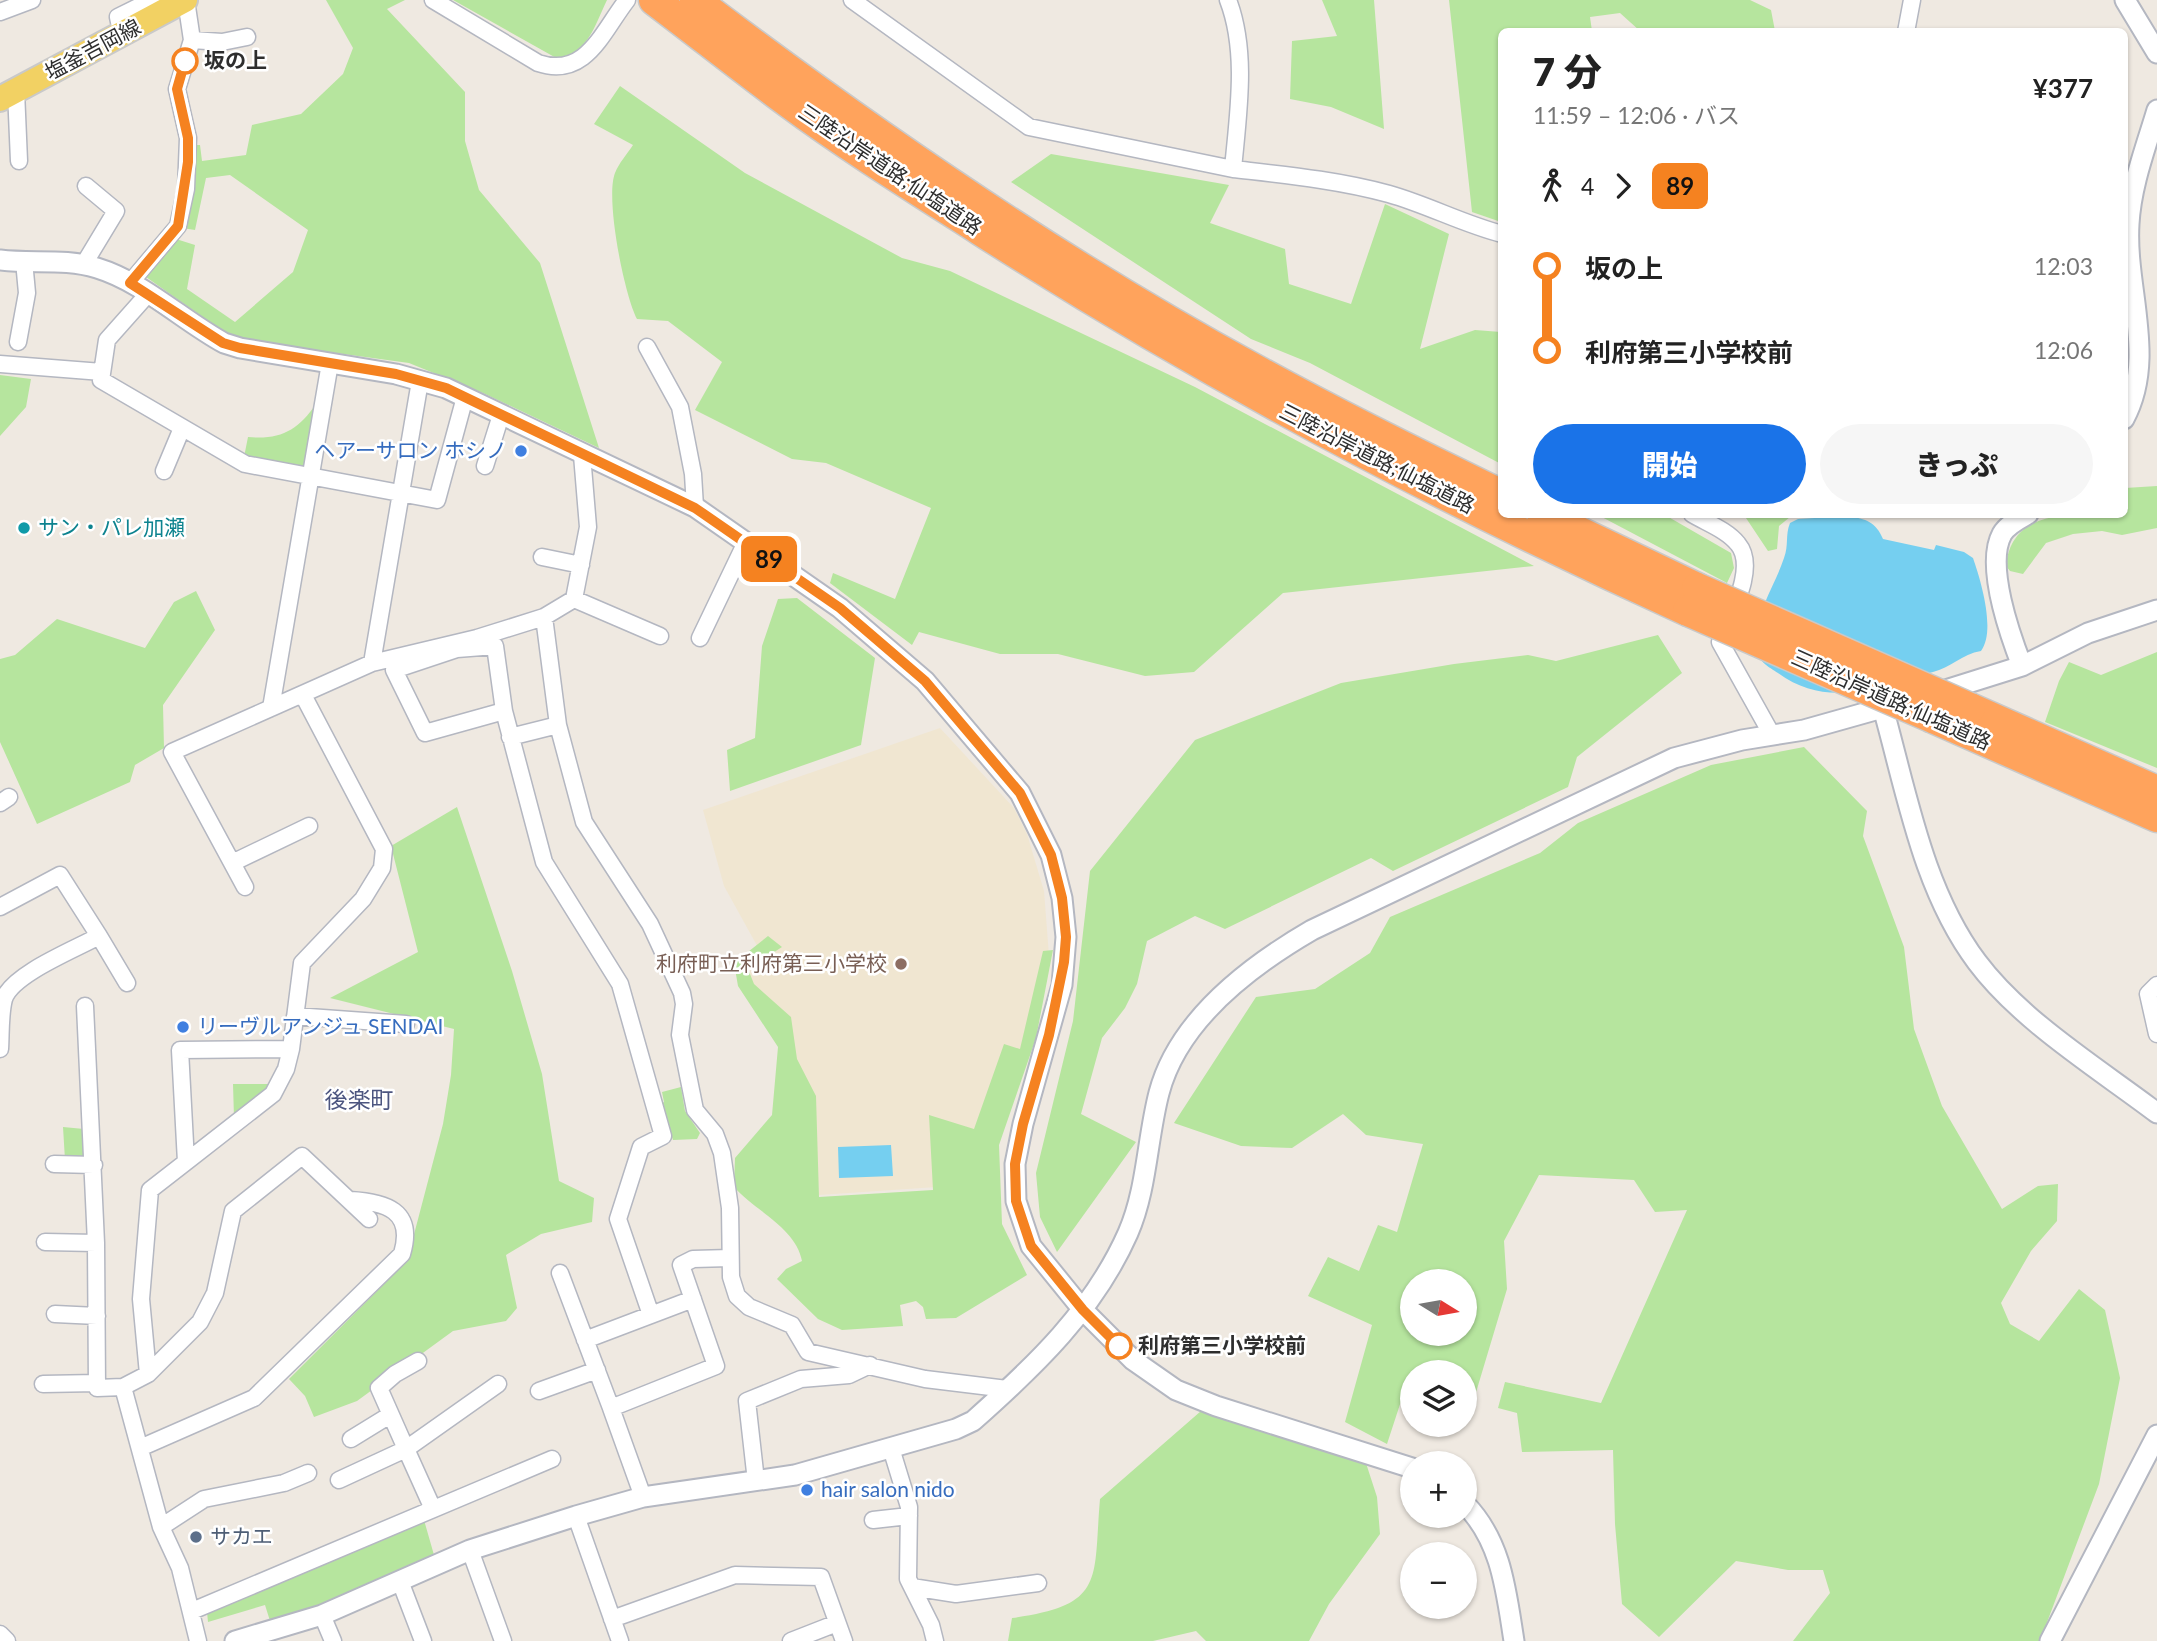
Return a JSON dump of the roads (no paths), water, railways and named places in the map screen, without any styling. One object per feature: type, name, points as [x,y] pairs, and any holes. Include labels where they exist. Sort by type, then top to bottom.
[{"type":"highway","name":"三陸沿岸道路;仙塩道路","points":[[654,0],[790,104],[1072,289],[1247,391],[1397,472],[1568,557],[1693,600],[1970,708],[2157,791]]},
{"type":"highway","name":"三陸沿岸道路;仙塩道路","points":[[695,0],[816,92],[1086,271],[1255,370],[1498,493]]},
{"type":"highway","name":"三陸沿岸道路;仙塩道路","points":[[1549,518],[1693,600],[1933,718],[2157,817]]},
{"type":"main road","name":"塩釜吉岡線","points":[[8,95],[186,0]]},
{"type":"street","points":[[0,12],[32,0]]},
{"type":"street","points":[[122,36],[118,18],[152,0]]},
{"type":"street","points":[[130,283],[178,226],[188,162],[188,138],[177,81],[192,40],[186,0]]},
{"type":"street","points":[[433,0],[538,62],[552,67],[575,64],[587,55],[624,4]]},
{"type":"street","points":[[852,0],[1029,127],[1233,169],[1306,178],[1386,193],[1422,204],[1472,227],[1498,233]]},
{"type":"street","points":[[1228,0],[1235,20],[1240,93],[1233,169]]},
{"type":"street","points":[[1907,28],[1912,0]]},
{"type":"street","points":[[2125,0],[2157,52]]},
{"type":"street","points":[[192,40],[222,42],[247,37]]},
{"type":"street","points":[[8,95],[19,161]]},
{"type":"street","points":[[2130,391],[2141,355],[2129,260],[2129,223],[2132,196],[2157,110]]},
{"type":"street","points":[[84,264],[124,209],[86,186]]},
{"type":"street","points":[[0,260],[84,264],[130,283],[223,343],[420,381],[465,397],[695,508],[840,608],[925,681],[1020,793],[1038,823],[1059,887],[1066,937],[1062,985],[1023,1124],[1014,1180],[1022,1225],[1031,1246],[1083,1310],[1133,1360],[1176,1390],[1216,1406],[1400,1464]]},
{"type":"street","points":[[18,342],[27,292],[24,261]]},
{"type":"street","points":[[147,295],[107,340],[101,380],[245,464],[437,500],[465,397]]},
{"type":"street","points":[[646,346],[680,407],[694,474],[695,508]]},
{"type":"street","points":[[271,709],[330,363]]},
{"type":"street","points":[[0,364],[102,372]]},
{"type":"street","points":[[373,663],[420,381]]},
{"type":"street","points":[[485,466],[501,415]]},
{"type":"street","points":[[164,471],[183,428]]},
{"type":"street","points":[[246,887],[172,752],[373,663],[477,638],[544,617],[574,599],[589,527],[582,455]]},
{"type":"street","points":[[1699,518],[1740,545],[1744,556],[1745,572],[1720,642],[1772,735]]},
{"type":"street","points":[[2022,518],[2006,528],[2001,535],[1997,569],[2010,633],[2022,666]]},
{"type":"street","points":[[700,638],[746,542]]},
{"type":"street","points":[[542,556],[581,565]]},
{"type":"street","points":[[574,599],[660,636]]},
{"type":"street","points":[[235,1641],[322,1615],[470,1550],[576,1516],[643,1497],[795,1475],[973,1421],[1067,1331],[1098,1291],[1129,1231],[1166,1074],[1205,1014],[1237,979],[1266,956],[1312,930],[1638,774],[1699,749],[1772,735],[1883,708],[2022,666],[2088,633],[2157,610]]},
{"type":"street","points":[[544,617],[558,725],[584,822],[650,924],[682,993],[684,1004],[680,1035],[695,1110],[715,1134],[722,1153],[730,1208],[730,1258],[737,1296],[750,1307],[792,1325],[808,1352],[925,1379],[1007,1389]]},
{"type":"street","points":[[504,711],[425,733],[394,670],[457,649],[495,646],[504,711],[544,862],[620,984],[663,1136],[641,1147],[618,1219],[651,1315]]},
{"type":"street","points":[[148,1374],[141,1299],[150,1190],[273,1094],[286,1069],[291,1049],[302,962],[363,899],[382,868],[384,849],[303,695]]},
{"type":"street","points":[[1883,708],[1920,844],[1956,931],[1971,953],[2036,1021],[2157,1113]]},
{"type":"street","points":[[510,737],[558,725]]},
{"type":"street","points":[[232,863],[309,826]]},
{"type":"street","points":[[0,907],[60,875],[127,983]]},
{"type":"street","points":[[0,1049],[2,1008],[11,988],[30,973],[99,936]]},
{"type":"street","points":[[2157,985],[2148,994],[2157,1034]]},
{"type":"street","points":[[85,1006],[94,1165],[97,1388],[123,1387],[148,1374],[200,1322],[215,1293],[233,1212],[302,1156],[369,1219]]},
{"type":"street","points":[[295,1016],[406,1024]]},
{"type":"street","points":[[187,1161],[180,1050],[291,1049]]},
{"type":"street","points":[[54,1164],[94,1165]]},
{"type":"street","points":[[140,1448],[254,1398],[402,1254],[406,1241],[402,1223],[395,1212],[382,1202],[350,1200]]},
{"type":"street","points":[[45,1242],[96,1243]]},
{"type":"street","points":[[611,1408],[716,1366],[681,1265],[693,1259],[730,1258]]},
{"type":"street","points":[[560,1273],[643,1497]]},
{"type":"street","points":[[585,1340],[693,1299]]},
{"type":"street","points":[[55,1314],[97,1316]]},
{"type":"street","points":[[418,1361],[379,1388],[433,1509]]},
{"type":"street","points":[[756,1481],[747,1401],[801,1379],[849,1375],[870,1365]]},
{"type":"street","points":[[539,1391],[597,1370]]},
{"type":"street","points":[[43,1384],[97,1383]]},
{"type":"street","points":[[339,1480],[406,1449],[498,1384]]},
{"type":"street","points":[[123,1387],[161,1527],[180,1568],[198,1641]]},
{"type":"street","points":[[351,1439],[390,1415]]},
{"type":"street","points":[[2050,1641],[2157,1436]]},
{"type":"street","points":[[891,1448],[909,1516],[908,1579],[931,1625],[935,1641]]},
{"type":"street","points":[[192,1611],[552,1459]]},
{"type":"street","points":[[161,1527],[204,1499],[284,1483],[307,1473]]},
{"type":"street","points":[[576,1516],[620,1641]]},
{"type":"street","points":[[873,1520],[909,1516]]},
{"type":"street","points":[[1477,1519],[1486,1530],[1504,1577],[1514,1641]]},
{"type":"street","points":[[470,1550],[503,1641]]},
{"type":"street","points":[[612,1619],[735,1575],[821,1577],[844,1641]]},
{"type":"street","points":[[400,1581],[423,1641]]},
{"type":"street","points":[[912,1587],[957,1594],[1038,1583]]},
{"type":"street","points":[[322,1615],[333,1641]]},
{"type":"street","points":[[791,1641],[837,1623]]},
{"type":"street","points":[[0,1634],[7,1641]]},
{"type":"water","points":[[1860,518],[1870,522],[1883,539],[1934,550],[1936,545],[1964,552],[1973,558],[1983,592],[1987,619],[1985,642],[1981,651],[1939,670],[1854,692],[1816,690],[1797,684],[1765,664],[1758,654],[1759,623],[1785,553],[1790,523],[1798,519]]},
{"type":"water","points":[[891,1145],[893,1176],[839,1178],[838,1147]]},
{"type":"place","name":"坂の上","points":[[185,61]]},
{"type":"place","name":"ヘアーサロン ホシノ","points":[[521,451]]},
{"type":"place","name":"サン・パレ加瀬","points":[[24,528]]},
{"type":"place","name":"利府町立利府第三小学校","points":[[901,964]]},
{"type":"place","name":"リーヴルアンジュ SENDAI","points":[[183,1027]]},
{"type":"place","name":"利府第三小学校前","points":[[1119,1346]]},
{"type":"place","name":"hair salon nido","points":[[807,1490]]},
{"type":"place","name":"サカエ","points":[[196,1537]]},
{"type":"district","name":"後楽町","points":[[359,1100]]}]
